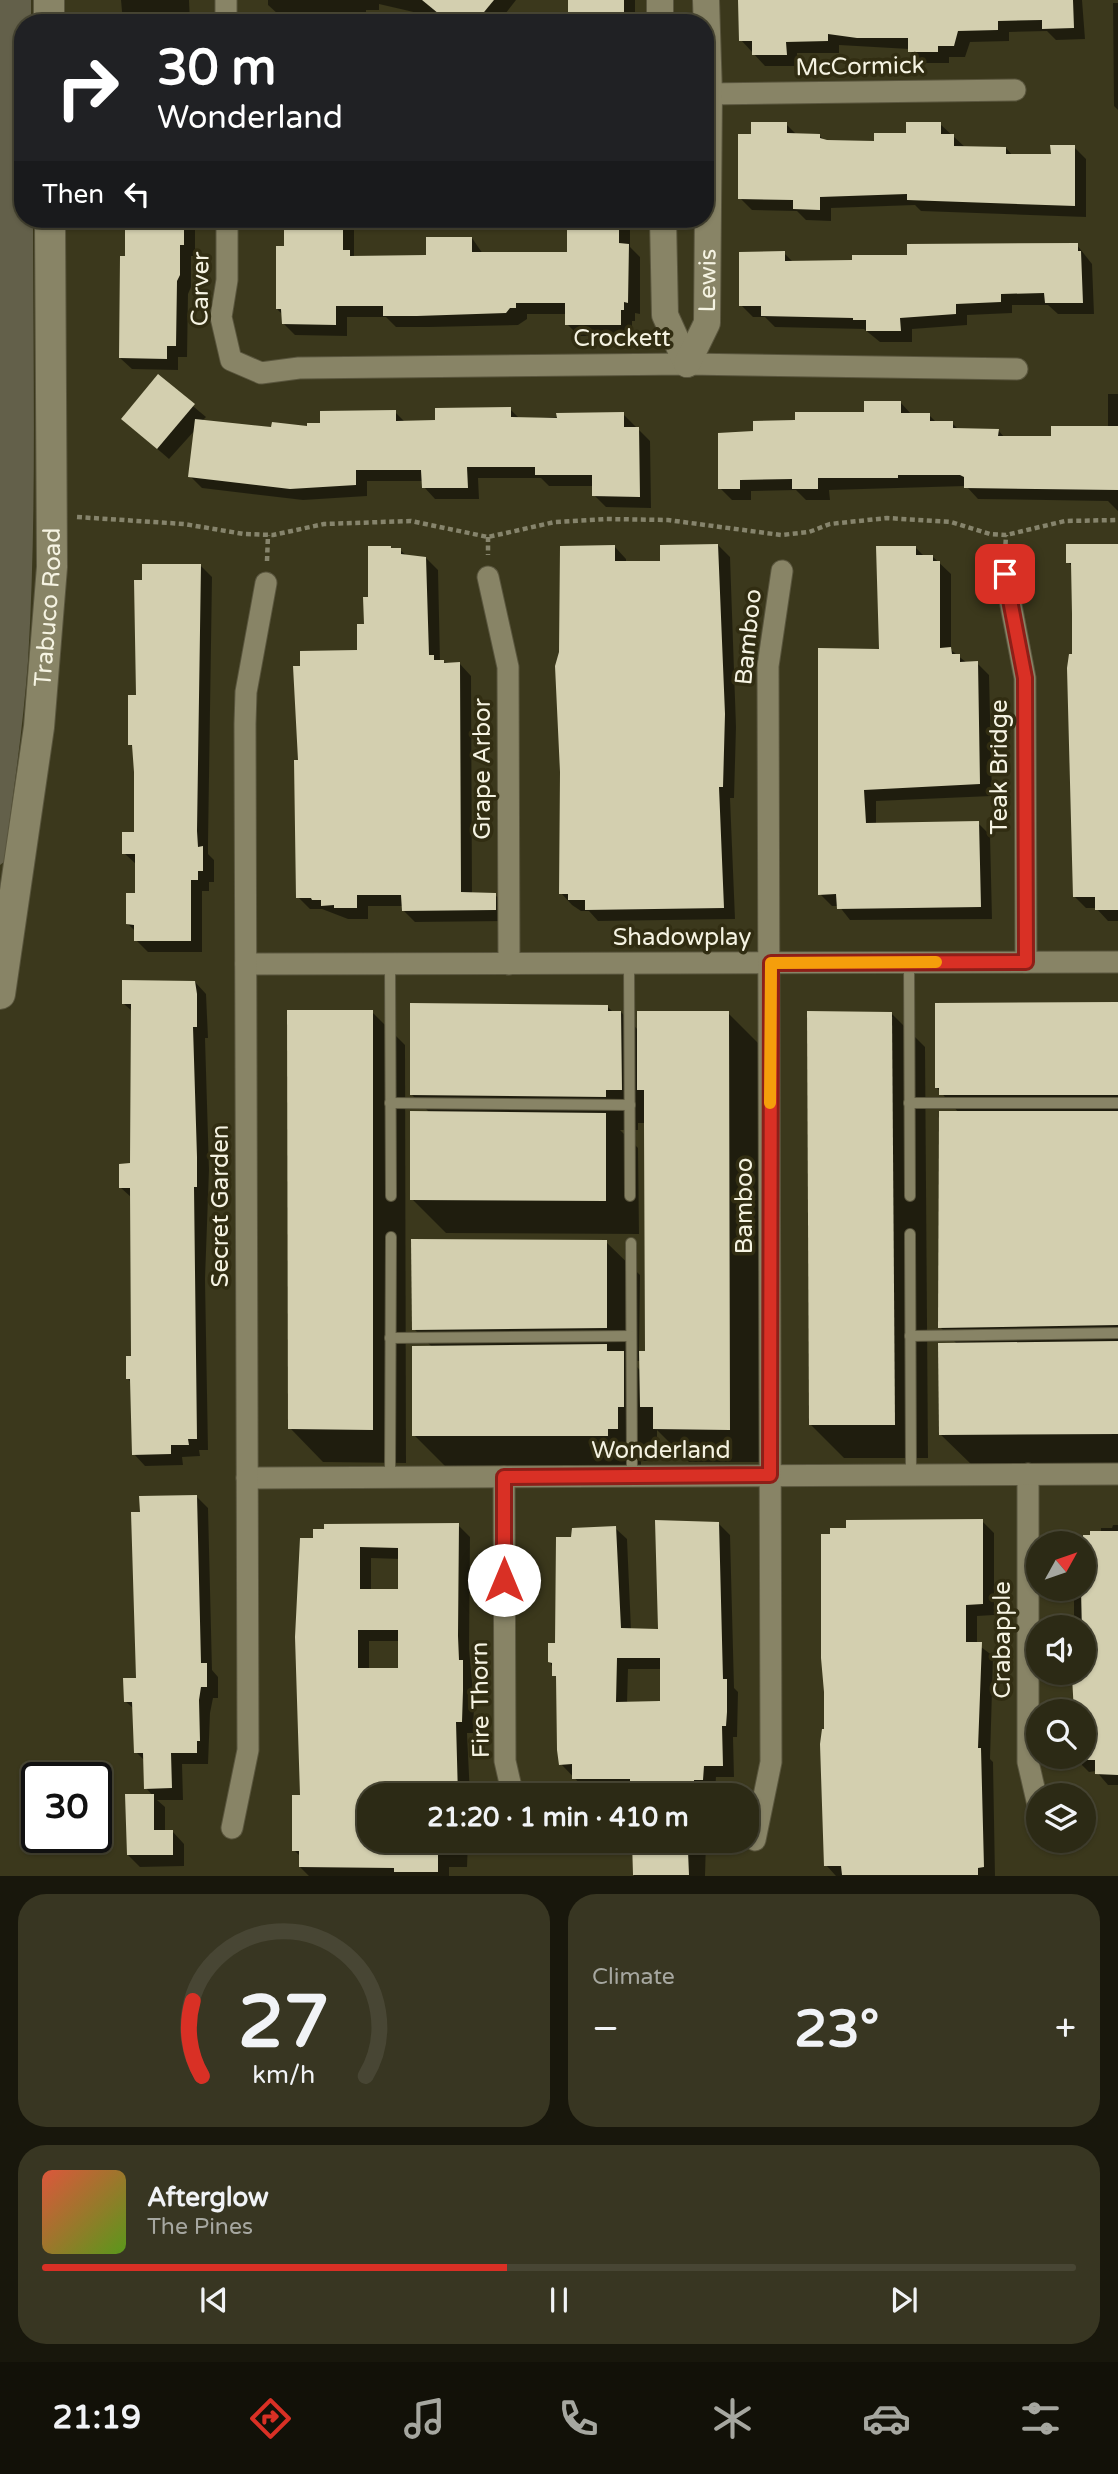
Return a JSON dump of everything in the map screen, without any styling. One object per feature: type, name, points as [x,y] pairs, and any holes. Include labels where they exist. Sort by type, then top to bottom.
[{"type":"main road","name":"Trabuco Road","points":[[0,994],[6,911],[38,727],[52,568],[50,228]]},
{"type":"street","name":"McCormick","points":[[714,94],[1014,90]]},
{"type":"street","name":"Carver","points":[[227,228],[227,280],[222,317],[231,360]]},
{"type":"street","name":"Lewis","points":[[663,228],[665,315],[687,364]]},
{"type":"street","name":"Lewis","points":[[687,364],[707,323],[707,228]]},
{"type":"street","name":"Crockett","points":[[231,360],[261,373],[299,368],[687,364],[1017,369]]},
{"type":"street","name":"Bamboo","points":[[759,1820],[771,1762],[771,963],[768,666],[782,571]]},
{"type":"street","name":"Teak Bridge","points":[[1005,574],[1025,678],[1026,962]]},
{"type":"street","name":"Grape Arbor","points":[[488,577],[508,667],[509,964]]},
{"type":"street","name":"Secret Garden","points":[[232,1828],[248,1750],[246,692],[266,583]]},
{"type":"street","name":"Shadowplay","points":[[246,964],[1118,962]]},
{"type":"street","name":"Crabapple","points":[[1028,1474],[1028,1762],[1033,1783]]},
{"type":"street","name":"Wonderland","points":[[247,1478],[1118,1474]]},
{"type":"street","name":"Fire Thorn","points":[[504,1477],[505,1761],[510,1783]]},
{"type":"lane","points":[[909,962],[910,1196]]},
{"type":"lane","points":[[629,963],[631,1196]]},
{"type":"lane","points":[[390,964],[391,1196]]},
{"type":"lane","points":[[390,1103],[630,1105]]},
{"type":"lane","points":[[909,1103],[1118,1103]]},
{"type":"lane","points":[[910,1234],[911,1475]]},
{"type":"lane","points":[[390,1477],[391,1237]]},
{"type":"lane","points":[[631,1243],[632,1476]]},
{"type":"lane","points":[[910,1336],[1118,1333]]},
{"type":"lane","points":[[390,1338],[631,1336]]},
{"type":"path","points":[[51,515],[184,524],[231,533],[268,535],[324,524],[411,521],[488,537],[555,522],[606,519],[668,520],[781,535],[809,532],[830,524],[887,518],[951,522],[1006,537],[1065,521],[1118,520]]},
{"type":"path","points":[[267,544],[268,535]]},
{"type":"path","points":[[781,535],[781,542]]},
{"type":"path","points":[[488,537],[488,543]]},
{"type":"shaded area","points":[[0,0],[31,0],[31,14],[14,14],[14,228],[33,228],[33,551],[28,661],[21,736],[4,862],[0,865]]},
{"type":"building","points":[[422,0],[494,0],[482,14],[439,14]]},
{"type":"building","points":[[568,0],[624,0],[624,14],[568,14]]},
{"type":"building","points":[[738,0],[1073,0],[1074,28],[1042,29],[1042,20],[998,21],[998,30],[958,31],[954,46],[938,46],[938,52],[908,52],[908,38],[857,38],[828,34],[828,41],[786,42],[787,55],[752,55],[752,41],[739,41]]},
{"type":"building","points":[[751,122],[787,122],[787,133],[820,134],[820,138],[827,140],[874,141],[874,133],[906,133],[906,122],[941,122],[941,134],[954,134],[954,146],[1006,147],[1006,154],[1051,154],[1050,145],[1075,145],[1075,206],[907,200],[907,194],[820,197],[820,210],[793,209],[793,200],[738,199],[738,134],[751,134]]},
{"type":"building","points":[[125,228],[184,228],[184,245],[180,245],[180,275],[177,281],[176,346],[167,346],[167,359],[119,358],[120,256],[125,256]]},
{"type":"building","points":[[284,228],[343,228],[343,250],[350,250],[350,256],[426,255],[426,237],[472,237],[472,252],[567,252],[567,228],[619,228],[619,243],[629,244],[628,303],[624,302],[624,310],[621,310],[621,325],[565,325],[565,303],[516,303],[516,308],[510,308],[506,313],[417,316],[383,316],[383,306],[336,306],[336,325],[282,324],[281,309],[276,309],[276,246],[284,246]]},
{"type":"building","points":[[1078,243],[1078,251],[1081,251],[1083,303],[1045,303],[1044,293],[1001,294],[1001,302],[956,304],[956,314],[900,318],[901,331],[866,331],[866,320],[853,318],[761,316],[761,306],[739,306],[739,252],[785,251],[785,261],[852,260],[852,255],[907,255],[907,244]]},
{"type":"building","points":[[158,374],[195,404],[157,449],[121,419]]},
{"type":"building","points":[[864,401],[901,401],[901,413],[930,413],[930,421],[953,421],[953,428],[999,429],[998,436],[1051,436],[1051,426],[1118,426],[1118,490],[964,488],[964,477],[960,475],[818,478],[818,489],[792,489],[792,479],[740,480],[740,489],[718,489],[718,433],[753,431],[753,421],[795,420],[795,412],[864,412]]},
{"type":"building","points":[[511,407],[511,417],[557,418],[556,413],[624,412],[624,427],[639,427],[640,497],[592,496],[592,475],[535,475],[535,467],[467,467],[468,488],[422,488],[421,470],[356,470],[356,485],[290,489],[188,477],[195,419],[271,427],[272,422],[307,426],[307,423],[320,423],[320,411],[396,410],[396,421],[435,420],[435,408]]},
{"type":"building","points":[[718,544],[725,714],[723,787],[719,787],[724,908],[585,910],[585,900],[568,900],[568,894],[559,894],[560,772],[555,666],[559,652],[560,546],[615,545],[615,561],[660,561],[660,545]]},
{"type":"building","points":[[1066,544],[1118,544],[1118,910],[1095,910],[1095,897],[1073,897],[1067,668],[1069,654],[1072,654],[1071,563],[1066,563]]},
{"type":"building","points":[[368,546],[391,546],[401,548],[401,554],[426,557],[429,655],[434,655],[434,660],[444,660],[444,663],[460,662],[461,892],[496,893],[496,910],[402,911],[401,895],[357,895],[357,908],[321,906],[321,900],[296,898],[294,760],[298,760],[293,666],[300,666],[300,651],[357,650],[357,624],[364,624],[363,597],[368,597]]},
{"type":"building","points":[[876,546],[916,546],[916,555],[933,555],[933,561],[940,561],[940,648],[951,647],[952,654],[960,654],[960,662],[978,661],[980,784],[864,790],[866,823],[979,821],[981,907],[837,909],[836,894],[818,895],[818,648],[879,649]]},
{"type":"building","points":[[142,564],[201,564],[197,831],[198,847],[203,846],[203,871],[198,871],[198,880],[191,880],[191,941],[134,941],[134,925],[126,924],[126,893],[135,893],[135,854],[122,854],[122,832],[134,832],[134,772],[132,745],[128,745],[128,695],[136,695],[134,580],[142,580]]},
{"type":"building","points":[[122,980],[195,981],[197,994],[197,1027],[193,1027],[197,1157],[197,1187],[194,1187],[197,1439],[188,1439],[189,1445],[171,1445],[171,1454],[132,1455],[130,1379],[126,1379],[126,1356],[131,1356],[130,1188],[119,1188],[119,1164],[130,1163],[131,1004],[122,1004]]},
{"type":"building","points":[[1118,1002],[1118,1095],[939,1095],[939,1088],[935,1088],[935,1003]]},
{"type":"building","points":[[410,1003],[608,1005],[608,1011],[621,1011],[622,1090],[606,1090],[606,1097],[410,1095]]},
{"type":"building","points":[[287,1010],[373,1010],[373,1430],[288,1429]]},
{"type":"building","points":[[637,1011],[729,1011],[730,1430],[653,1429],[653,1407],[640,1407],[639,1351],[645,1351],[644,1090],[637,1090]]},
{"type":"building","points":[[807,1011],[892,1012],[895,1425],[809,1425]]},
{"type":"building","points":[[410,1111],[606,1113],[606,1201],[410,1200]]},
{"type":"building","points":[[939,1111],[1118,1111],[1118,1325],[938,1328]]},
{"type":"building","points":[[411,1239],[607,1240],[607,1328],[412,1330]]},
{"type":"building","points":[[1118,1341],[1118,1434],[939,1435],[938,1343]]},
{"type":"building","points":[[607,1344],[607,1351],[624,1351],[624,1407],[618,1407],[618,1429],[608,1429],[608,1436],[412,1436],[412,1346]]},
{"type":"building","points":[[197,1495],[201,1663],[207,1663],[207,1687],[201,1687],[199,1700],[200,1741],[197,1741],[197,1753],[171,1753],[172,1788],[144,1789],[143,1753],[134,1753],[132,1702],[124,1702],[123,1678],[136,1678],[131,1512],[140,1512],[139,1496]]},
{"type":"building","points":[[983,1519],[983,1604],[966,1605],[966,1642],[982,1642],[978,1748],[981,1748],[984,1867],[978,1868],[978,1875],[842,1875],[841,1866],[824,1866],[820,1744],[824,1729],[821,1534],[830,1534],[830,1528],[846,1528],[846,1520]]},
{"type":"building","points":[[655,1520],[719,1522],[723,1679],[727,1679],[727,1712],[726,1726],[722,1726],[723,1766],[704,1766],[703,1780],[694,1780],[694,1783],[630,1783],[630,1779],[572,1779],[572,1764],[559,1765],[556,1676],[552,1676],[552,1663],[548,1662],[548,1643],[555,1643],[556,1537],[571,1537],[572,1528],[616,1526],[621,1628],[658,1629]],"holes":[[[617,1658],[660,1658],[660,1701],[616,1702]]]},
{"type":"building","points":[[459,1523],[458,1636],[459,1660],[463,1660],[463,1691],[462,1722],[456,1722],[458,1783],[357,1783],[357,1853],[438,1853],[438,1872],[394,1872],[394,1868],[299,1867],[299,1851],[292,1851],[292,1795],[300,1795],[295,1637],[300,1538],[313,1538],[313,1529],[324,1529],[324,1524]],"holes":[[[360,1547],[398,1548],[398,1589],[360,1589]],[[358,1630],[398,1630],[398,1668],[358,1668]]]},
{"type":"building","points":[[1096,1531],[1118,1531],[1118,1775],[1095,1774],[1096,1699],[1073,1699],[1072,1685],[1096,1685],[1096,1615],[1082,1615],[1081,1601],[1096,1601]]},
{"type":"building","points":[[125,1794],[154,1794],[154,1830],[173,1830],[173,1855],[127,1855]]},
{"type":"building","points":[[632,1853],[688,1853],[689,1875],[633,1875]]},
{"type":"slow traffic","points":[[770,1103],[771,963],[936,962]]},
{"type":"route","points":[[504,1580],[504,1477],[770,1475],[771,963],[1026,962],[1025,678],[1005,574]]}]
